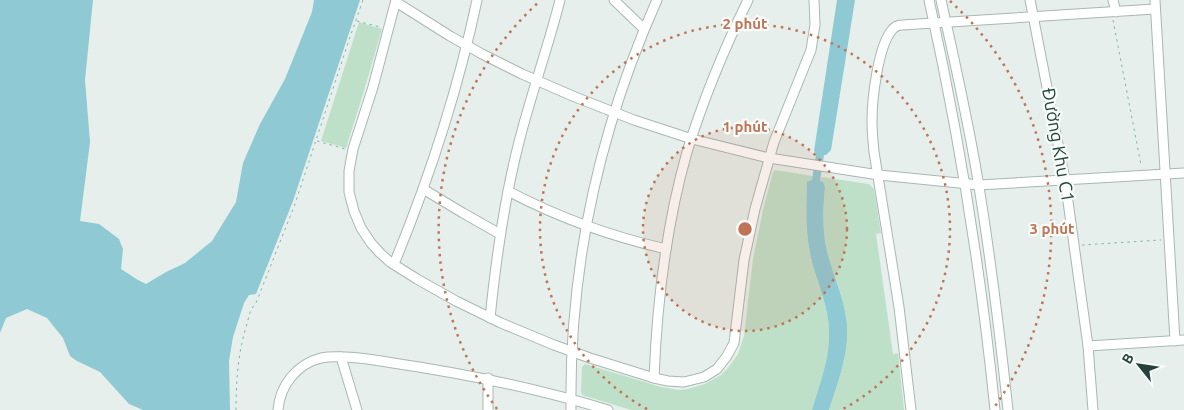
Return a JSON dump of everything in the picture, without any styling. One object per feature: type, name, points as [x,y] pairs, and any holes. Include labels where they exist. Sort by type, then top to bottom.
[{"type":"street","points":[[394,264],[423,189],[446,117],[477,0]]},
{"type":"street","points":[[490,318],[500,234],[519,141],[560,0]]},
{"type":"street","points":[[614,0],[644,29]]},
{"type":"street","points":[[571,410],[572,352],[578,286],[586,226],[597,170],[614,112],[644,29],[657,0]]},
{"type":"street","points":[[654,378],[661,280],[676,198],[692,139],[716,70],[748,0]]},
{"type":"street","points":[[814,0],[816,24],[811,50],[769,158],[747,244],[736,336],[731,350],[717,369],[698,379],[676,382],[654,378],[572,352],[490,318],[442,294],[394,264],[374,247],[361,228],[352,205],[348,178],[351,156],[373,87],[396,1],[466,45],[537,80],[614,112],[692,139],[769,158],[879,176],[979,185],[1184,174]]},
{"type":"street","points":[[929,0],[966,184],[984,310],[995,410]]},
{"type":"street","points":[[941,0],[979,185],[998,319],[1008,410]]},
{"type":"street","name":"Đường Khu C1","points":[[1030,0],[1065,180],[1088,346],[1094,410]]},
{"type":"street","points":[[1113,0],[1114,16]]},
{"type":"street","points":[[911,410],[899,307],[873,144],[872,121],[877,74],[885,43],[892,30],[897,26],[1034,17],[1114,16],[1155,4],[1166,175],[1180,340],[1088,346]]},
{"type":"street","points":[[423,189],[500,234]]},
{"type":"street","points":[[508,191],[555,214],[586,226],[666,249]]},
{"type":"street","points":[[278,410],[288,381],[297,371],[315,360],[328,357],[342,357],[488,378],[608,410]]},
{"type":"street","points":[[342,357],[357,410]]},
{"type":"street","points":[[488,378],[488,410]]},
{"type":"path","points":[[236,410],[238,362],[252,307],[256,303],[296,204],[363,0]]},
{"type":"path","points":[[1114,16],[1142,169]]},
{"type":"path","points":[[356,20],[384,28]]},
{"type":"path","points":[[316,141],[348,149]]},
{"type":"path","points":[[1082,245],[1162,240]]},
{"type":"green space","points":[[359,22],[382,29],[346,148],[321,141]]},
{"type":"green space","points":[[775,170],[813,176],[812,180],[807,183],[807,232],[812,262],[829,323],[829,342],[826,362],[812,410],[631,410],[582,395],[582,367],[585,364],[661,387],[679,390],[705,384],[721,375],[728,368],[738,354],[744,336],[753,259],[763,210]]},
{"type":"green space","points":[[821,177],[869,184],[874,189],[881,233],[876,234],[893,354],[898,353],[904,410],[829,410],[845,357],[847,325],[844,306],[825,243],[823,219],[825,187],[820,181]]},
{"type":"water","points":[[0,0],[93,0],[85,80],[90,142],[80,221],[99,224],[119,239],[123,249],[121,269],[146,284],[185,263],[212,241],[236,202],[243,163],[260,124],[285,79],[312,12],[314,0],[360,0],[293,201],[256,294],[249,295],[244,303],[233,337],[229,361],[230,410],[143,410],[129,404],[100,372],[70,356],[63,338],[47,318],[27,309],[6,318],[0,333]]},
{"type":"water","points":[[837,0],[855,0],[831,150],[824,155],[820,181],[823,182],[825,187],[823,219],[825,243],[844,306],[847,336],[842,368],[829,410],[812,410],[828,352],[829,323],[808,242],[807,182],[812,180],[816,154],[814,151]]}]
